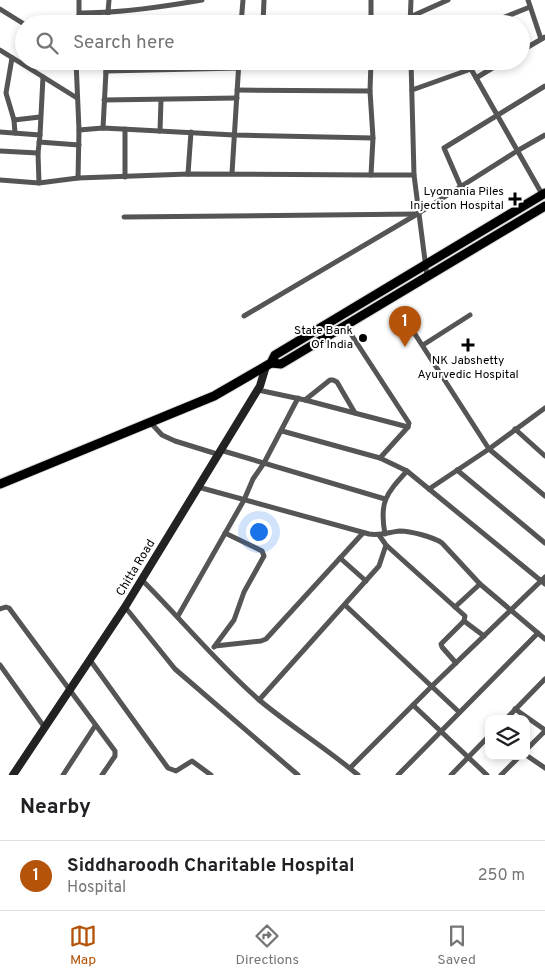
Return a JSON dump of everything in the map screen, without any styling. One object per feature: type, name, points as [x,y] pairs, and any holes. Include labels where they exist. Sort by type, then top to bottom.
[{"type":"main road","points":[[0,484],[228,389],[268,364],[275,355],[544,194]]},
{"type":"main road","points":[[268,364],[282,364],[344,325],[545,206]]},
{"type":"street","points":[[79,0],[79,14],[156,8],[202,0]]},
{"type":"street","points":[[108,13],[109,0]]},
{"type":"street","points":[[156,0],[156,8]]},
{"type":"street","points":[[242,15],[244,0]]},
{"type":"street","points":[[263,15],[264,0]]},
{"type":"street","points":[[371,0],[371,15]]},
{"type":"street","points":[[410,15],[411,0]]},
{"type":"street","points":[[414,15],[448,0]]},
{"type":"street","points":[[528,0],[543,38],[530,46]]},
{"type":"street","points":[[510,15],[530,7]]},
{"type":"street","points":[[0,9],[15,18]]},
{"type":"street","points":[[0,50],[15,60]]},
{"type":"street","points":[[12,58],[6,93],[14,120],[15,133]]},
{"type":"street","points":[[32,70],[77,98]]},
{"type":"street","points":[[76,70],[79,130],[78,178]]},
{"type":"street","points":[[103,128],[106,70]]},
{"type":"street","points":[[106,74],[106,71],[150,70]]},
{"type":"street","points":[[232,173],[239,70]]},
{"type":"street","points":[[371,70],[373,138],[371,175]]},
{"type":"street","points":[[411,70],[414,175],[427,264],[427,276]]},
{"type":"street","points":[[412,90],[468,70]]},
{"type":"street","points":[[472,70],[517,151],[544,194]]},
{"type":"street","points":[[476,78],[489,70]]},
{"type":"street","points":[[39,183],[38,153],[43,77]]},
{"type":"street","points":[[461,187],[444,149],[545,86]]},
{"type":"street","points":[[237,90],[370,91]]},
{"type":"street","points":[[104,100],[237,98]]},
{"type":"street","points":[[160,131],[161,100]]},
{"type":"street","points":[[14,120],[40,118]]},
{"type":"street","points":[[79,130],[103,128],[234,135],[373,138]]},
{"type":"street","points":[[125,129],[125,177]]},
{"type":"street","points":[[0,132],[40,134]]},
{"type":"street","points":[[188,174],[192,132]]},
{"type":"street","points":[[244,316],[419,214],[545,135]]},
{"type":"street","points":[[39,142],[78,145]]},
{"type":"street","points":[[0,151],[38,153]]},
{"type":"street","points":[[0,180],[39,183],[78,178],[232,173],[414,175]]},
{"type":"street","points":[[124,217],[419,214]]},
{"type":"street","points":[[402,314],[489,450],[545,496]]},
{"type":"street","points":[[423,345],[470,315]]},
{"type":"street","points":[[344,325],[408,421],[408,427],[380,458]]},
{"type":"street","name":"Chitta Road","points":[[13,775],[125,607],[258,390],[268,364]]},
{"type":"street","points":[[305,400],[330,380],[334,380],[355,413]]},
{"type":"street","points":[[258,390],[298,398],[408,427]]},
{"type":"street","points":[[178,616],[264,464],[298,398]]},
{"type":"street","points":[[429,490],[489,450],[545,408]]},
{"type":"street","points":[[150,422],[162,435],[169,438],[385,499]]},
{"type":"street","points":[[515,430],[545,456]]},
{"type":"street","points":[[282,431],[380,458],[407,471],[544,581],[510,610],[350,768]]},
{"type":"street","points":[[457,470],[545,543]]},
{"type":"street","points":[[385,534],[382,519],[385,499],[407,471]]},
{"type":"street","points":[[198,487],[363,533],[379,535],[405,531],[439,541],[480,584],[545,639]]},
{"type":"street","points":[[210,652],[234,620],[244,592],[264,556],[262,551],[224,533]]},
{"type":"street","points":[[215,646],[266,639],[363,533]]},
{"type":"street","points":[[379,535],[386,544],[465,616],[464,621],[441,644],[456,663]]},
{"type":"street","points":[[259,700],[379,566],[386,544]]},
{"type":"street","points":[[340,558],[366,581]]},
{"type":"street","points":[[141,579],[210,652],[259,700],[358,775]]},
{"type":"street","points":[[455,606],[480,584]]},
{"type":"street","points":[[345,605],[459,712]]},
{"type":"street","points":[[125,607],[175,669],[298,775]]},
{"type":"street","points":[[0,609],[9,608],[114,751],[115,756],[102,775]]},
{"type":"street","points":[[464,621],[484,636]]},
{"type":"street","points":[[398,775],[538,633]]},
{"type":"street","points":[[90,660],[168,768],[176,771],[192,762],[211,775]]},
{"type":"street","points":[[0,665],[45,728]]},
{"type":"street","points":[[510,715],[545,679]]},
{"type":"street","points":[[413,705],[487,775]]},
{"type":"street","points":[[516,709],[545,731],[530,746]]},
{"type":"street","points":[[63,775],[95,726]]},
{"type":"street","points":[[450,775],[485,740]]},
{"type":"street","points":[[530,758],[545,768]]},
{"type":"street","points":[[501,775],[516,760]]},
{"type":"place","name":"Lyomania Piles Injection Hospital","points":[[515,199]]},
{"type":"place","name":"State Bank Of India","points":[[363,338]]},
{"type":"place","name":"NK Jabshetty Ayurvedic Hospital","points":[[468,345]]},
{"type":"place","name":"Siddharoodh Charitable Hospital","points":[[405,347]]}]
